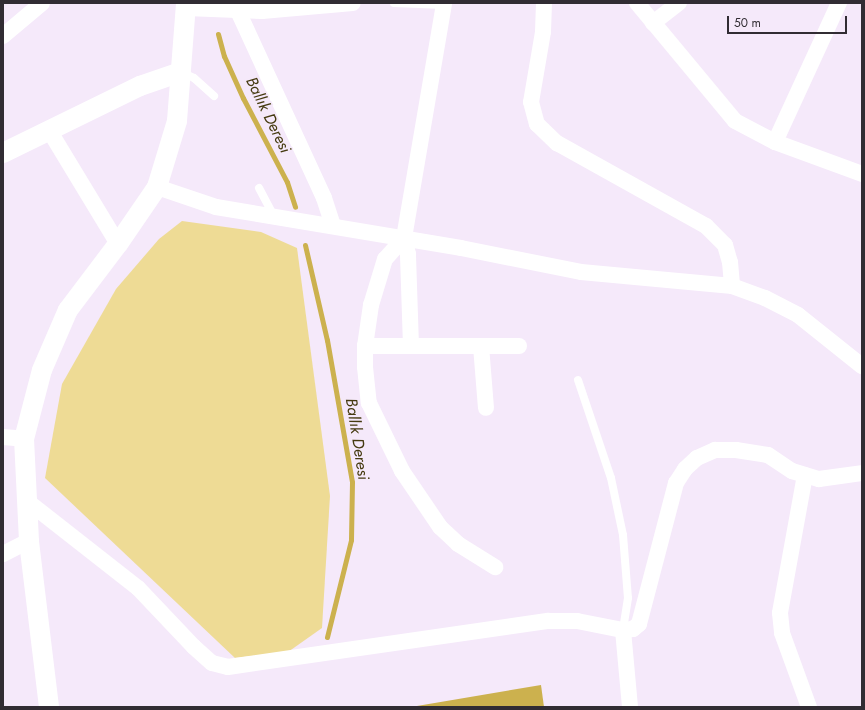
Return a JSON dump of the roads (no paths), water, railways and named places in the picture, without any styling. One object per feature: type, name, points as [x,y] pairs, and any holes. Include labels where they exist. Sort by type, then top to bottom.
[{"type":"street","points":[[3,36],[42,3]]},
{"type":"street","points":[[49,707],[29,541],[24,439],[42,370],[68,310],[118,244],[158,187],[177,121],[186,5],[238,11],[262,11],[353,3]]},
{"type":"street","points":[[544,3],[543,32],[531,102],[537,124],[558,143],[706,226],[724,245],[730,262],[732,286]]},
{"type":"street","points":[[637,3],[735,121],[775,142],[862,174]]},
{"type":"street","points":[[653,23],[679,3]]},
{"type":"street","points":[[775,142],[839,3]]},
{"type":"street","points":[[411,346],[408,254],[404,238],[444,4]]},
{"type":"street","points":[[238,11],[324,198],[333,226]]},
{"type":"street","points":[[3,153],[140,86],[181,72]]},
{"type":"street","points":[[49,130],[118,244]]},
{"type":"street","points":[[158,187],[216,207],[404,238],[581,272],[732,286],[765,298],[798,315],[862,366]]},
{"type":"street","points":[[404,238],[385,259],[371,305],[365,367],[369,403],[402,471],[440,527],[458,544],[495,567]]},
{"type":"street","points":[[366,346],[519,346]]},
{"type":"street","points":[[481,346],[486,408]]},
{"type":"street","points":[[3,438],[24,439]]},
{"type":"street","points":[[27,501],[138,588],[194,647],[212,662],[228,667],[549,621],[577,621],[623,630],[633,629],[639,624],[673,491],[680,476],[691,463],[705,454],[715,450],[736,450],[768,455],[792,471],[819,479],[862,473]]},
{"type":"street","points":[[805,475],[780,613],[784,638],[810,707]]},
{"type":"street","points":[[3,554],[29,541]]},
{"type":"street","points":[[623,630],[630,707]]},
{"type":"lane","points":[[394,3],[444,4]]},
{"type":"lane","points":[[181,72],[194,78],[214,96]]},
{"type":"lane","points":[[260,188],[274,216]]},
{"type":"lane","points":[[578,380],[611,478],[623,536],[628,598],[623,630]]},
{"type":"waterway","name":"Ballık Deresi","points":[[218,34],[224,56],[243,98],[287,182],[295,207]]},
{"type":"waterway","name":"Ballık Deresi","points":[[305,245],[327,340],[352,482],[351,540],[327,637]]}]
